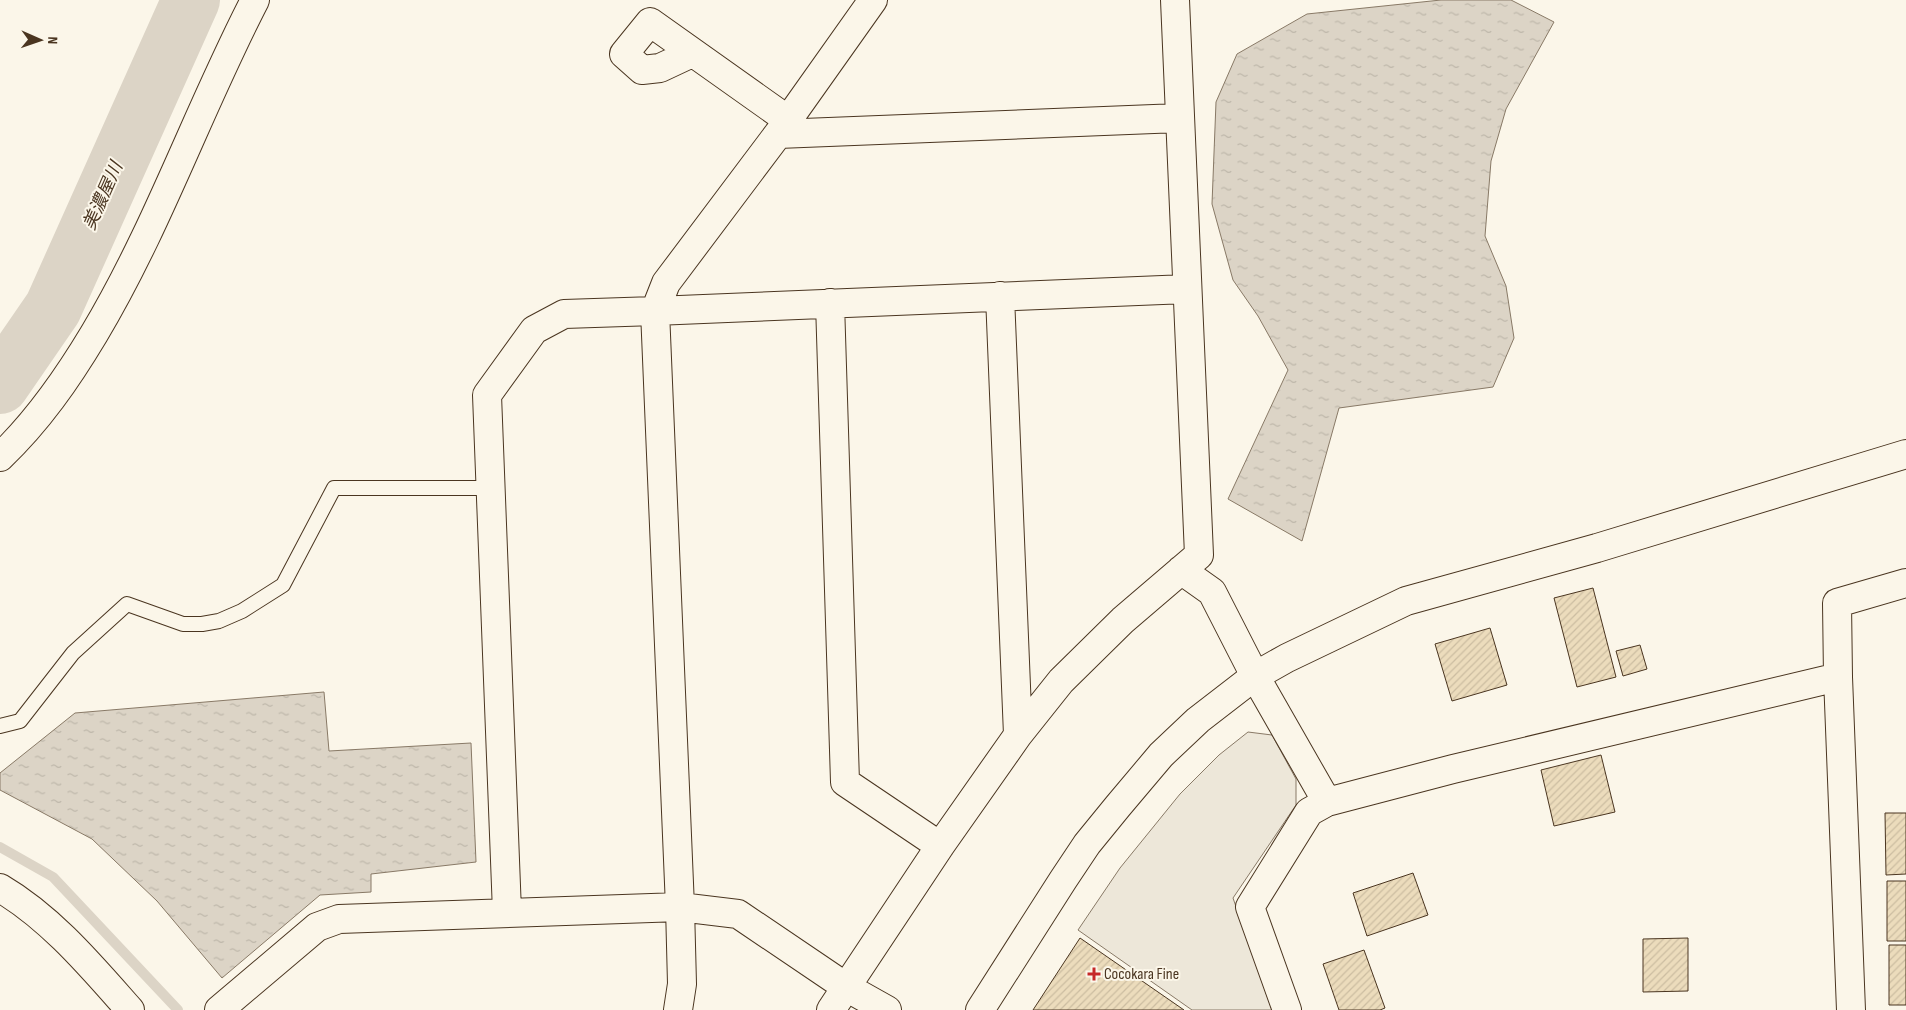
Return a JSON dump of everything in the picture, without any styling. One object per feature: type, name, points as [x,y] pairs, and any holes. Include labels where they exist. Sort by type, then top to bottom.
[{"type":"street","points":[[0,457],[44,410],[64,383],[108,310],[165,198],[227,56],[255,0]]},
{"type":"street","points":[[678,1010],[682,984],[680,907],[655,312],[666,283],[783,127],[873,0]]},
{"type":"street","points":[[831,1010],[940,846],[1018,735],[1061,681],[1123,620],[1198,555],[1175,0]]},
{"type":"street","points":[[692,53],[783,127],[1179,118]]},
{"type":"street","points":[[507,912],[487,395],[534,330],[564,314],[655,312],[1187,289]]},
{"type":"street","points":[[1000,296],[1018,735]]},
{"type":"street","points":[[830,303],[844,782],[940,846]]},
{"type":"street","points":[[980,1010],[1087,844],[1118,806],[1161,755],[1198,720],[1255,676],[1287,658],[1406,601],[1597,548],[1906,454]]},
{"type":"street","points":[[1180,570],[1212,592],[1255,676],[1327,802]]},
{"type":"street","points":[[1851,1010],[1838,677],[1837,603],[1906,584]]},
{"type":"street","points":[[1287,1010],[1250,907],[1309,812],[1327,802],[1453,768],[1838,677]]},
{"type":"street","points":[[0,888],[20,900],[48,925],[86,961],[130,1010]]},
{"type":"street","points":[[219,1010],[317,927],[339,919],[680,907],[738,914],[846,987],[887,1010]]},
{"type":"lane","points":[[0,726],[20,721],[73,653],[127,604],[183,624],[202,624],[219,621],[242,611],[283,586],[334,488],[490,488]]},
{"type":"shaded area","points":[[1248,732],[1272,735],[1296,779],[1296,805],[1233,898],[1272,1010],[1192,1010],[1078,930],[1120,868],[1180,794],[1219,755]]},
{"type":"water","points":[[1441,0],[1511,0],[1554,22],[1506,109],[1491,161],[1485,236],[1506,286],[1514,338],[1493,387],[1339,408],[1302,541],[1228,499],[1288,370],[1258,316],[1233,280],[1212,204],[1216,102],[1237,54],[1307,14]]},
{"type":"water","points":[[324,692],[329,751],[471,743],[476,862],[371,874],[371,892],[320,895],[222,978],[157,901],[92,839],[0,790],[0,773],[75,713]]},
{"type":"building","points":[[1593,588],[1616,677],[1577,687],[1554,598]]},
{"type":"building","points":[[1490,628],[1507,685],[1452,701],[1435,644]]},
{"type":"building","points":[[1640,645],[1647,669],[1623,676],[1616,651]]},
{"type":"building","points":[[1601,755],[1615,812],[1554,826],[1541,770]]},
{"type":"building","points":[[1885,813],[1906,813],[1906,874],[1886,875]]},
{"type":"building","points":[[1413,873],[1428,915],[1367,936],[1353,893]]},
{"type":"building","points":[[1887,881],[1906,881],[1906,941],[1887,941]]},
{"type":"building","name":"Cocokara Fine","points":[[1080,938],[1184,1010],[1033,1010]]},
{"type":"building","points":[[1688,938],[1688,991],[1643,992],[1643,939]]},
{"type":"building","points":[[1889,945],[1906,945],[1906,1005],[1889,1005]]},
{"type":"building","points":[[1364,950],[1385,1008],[1380,1010],[1339,1010],[1323,964]]},
{"type":"waterway","name":"美濃屋川","points":[[0,385],[53,308],[191,0]]},
{"type":"waterway","points":[[0,847],[53,877],[178,1010]]},
{"type":"place","name":"Cocokara Fine","points":[[1094,974]]}]
